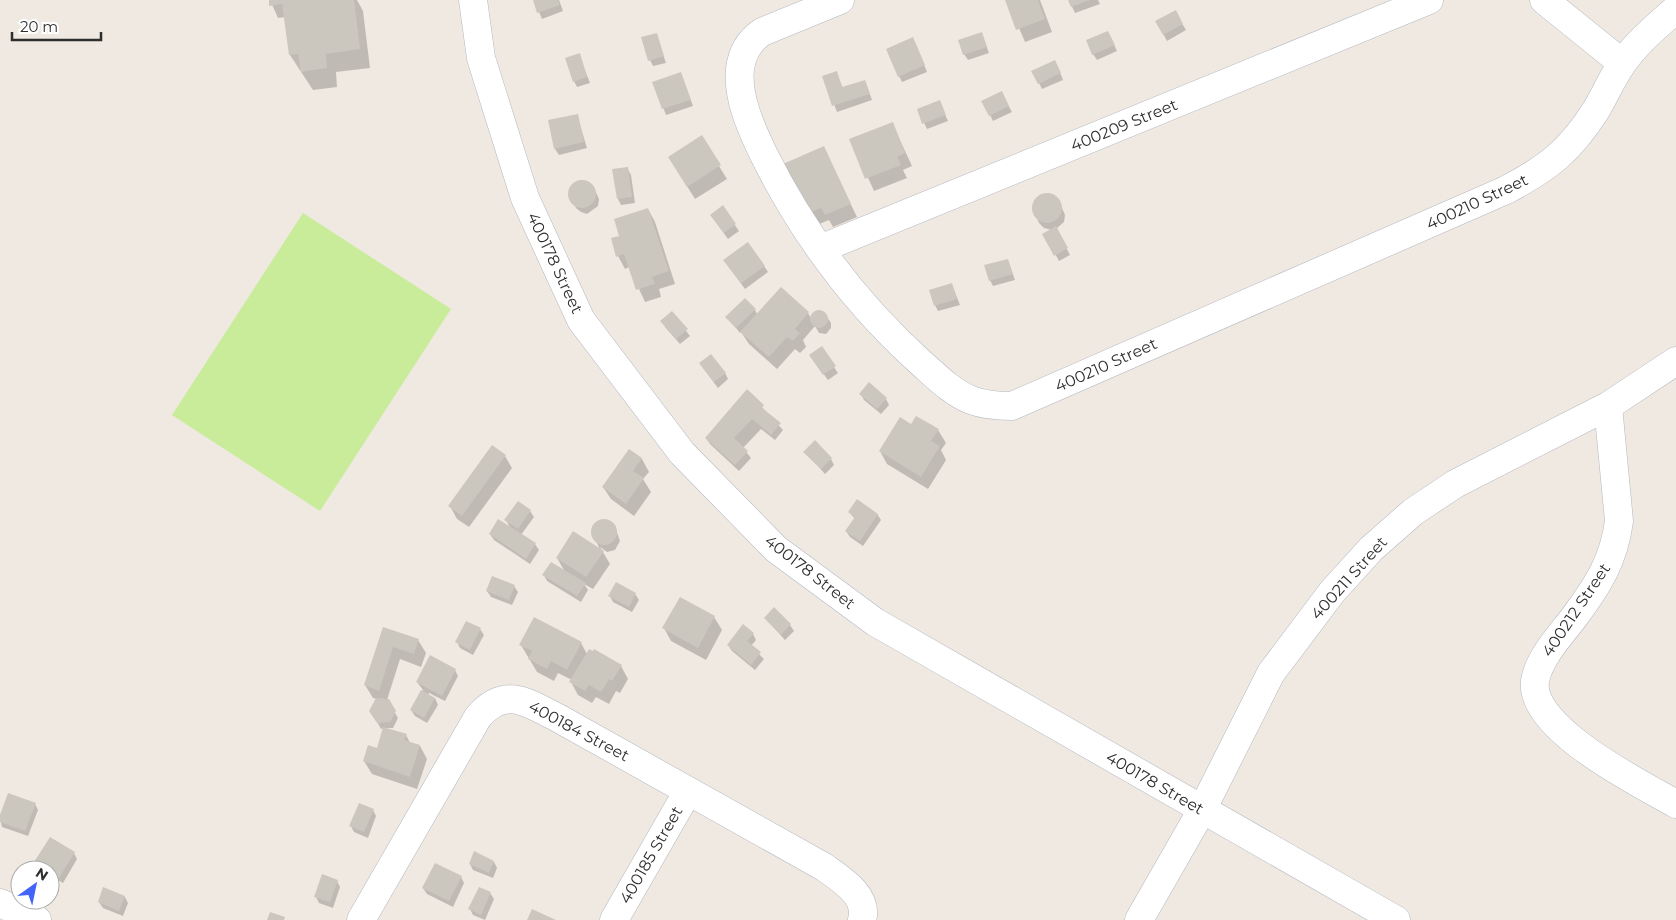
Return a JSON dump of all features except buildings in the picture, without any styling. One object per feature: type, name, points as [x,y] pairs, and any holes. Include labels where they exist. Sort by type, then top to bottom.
[{"type":"street","name":"400178 Street","points":[[473,0],[481,58],[525,198],[581,320],[682,453],[776,549],[875,622],[1396,920]]},
{"type":"street","name":"400210 Street","points":[[840,0],[762,32],[752,39],[744,53],[740,70],[741,92],[752,128],[782,191],[820,250],[849,289],[901,345],[943,383],[970,400],[991,406],[1012,406],[1506,190],[1540,173],[1572,144],[1596,111],[1622,63],[1676,9]]},
{"type":"street","name":"400209 Street","points":[[820,250],[1429,0]]},
{"type":"street","points":[[1544,0],[1622,63]]},
{"type":"street","name":"400211 Street","points":[[1139,920],[1202,810],[1272,673],[1332,592],[1372,549],[1413,512],[1455,484],[1608,406],[1676,362]]},
{"type":"street","name":"400212 Street","points":[[1608,406],[1619,521],[1612,556],[1596,587],[1540,664],[1535,682],[1538,698],[1549,719],[1578,745],[1676,804]]},
{"type":"street","name":"400184 Street","points":[[361,920],[478,717],[486,707],[498,701],[511,698],[526,702],[824,867],[848,884],[858,896],[864,914],[862,920]]},
{"type":"street","name":"400185 Street","points":[[614,920],[688,791]]},
{"type":"street","points":[[0,903],[37,920]]},
{"type":"green space","points":[[303,213],[451,309],[320,511],[172,415]]}]
